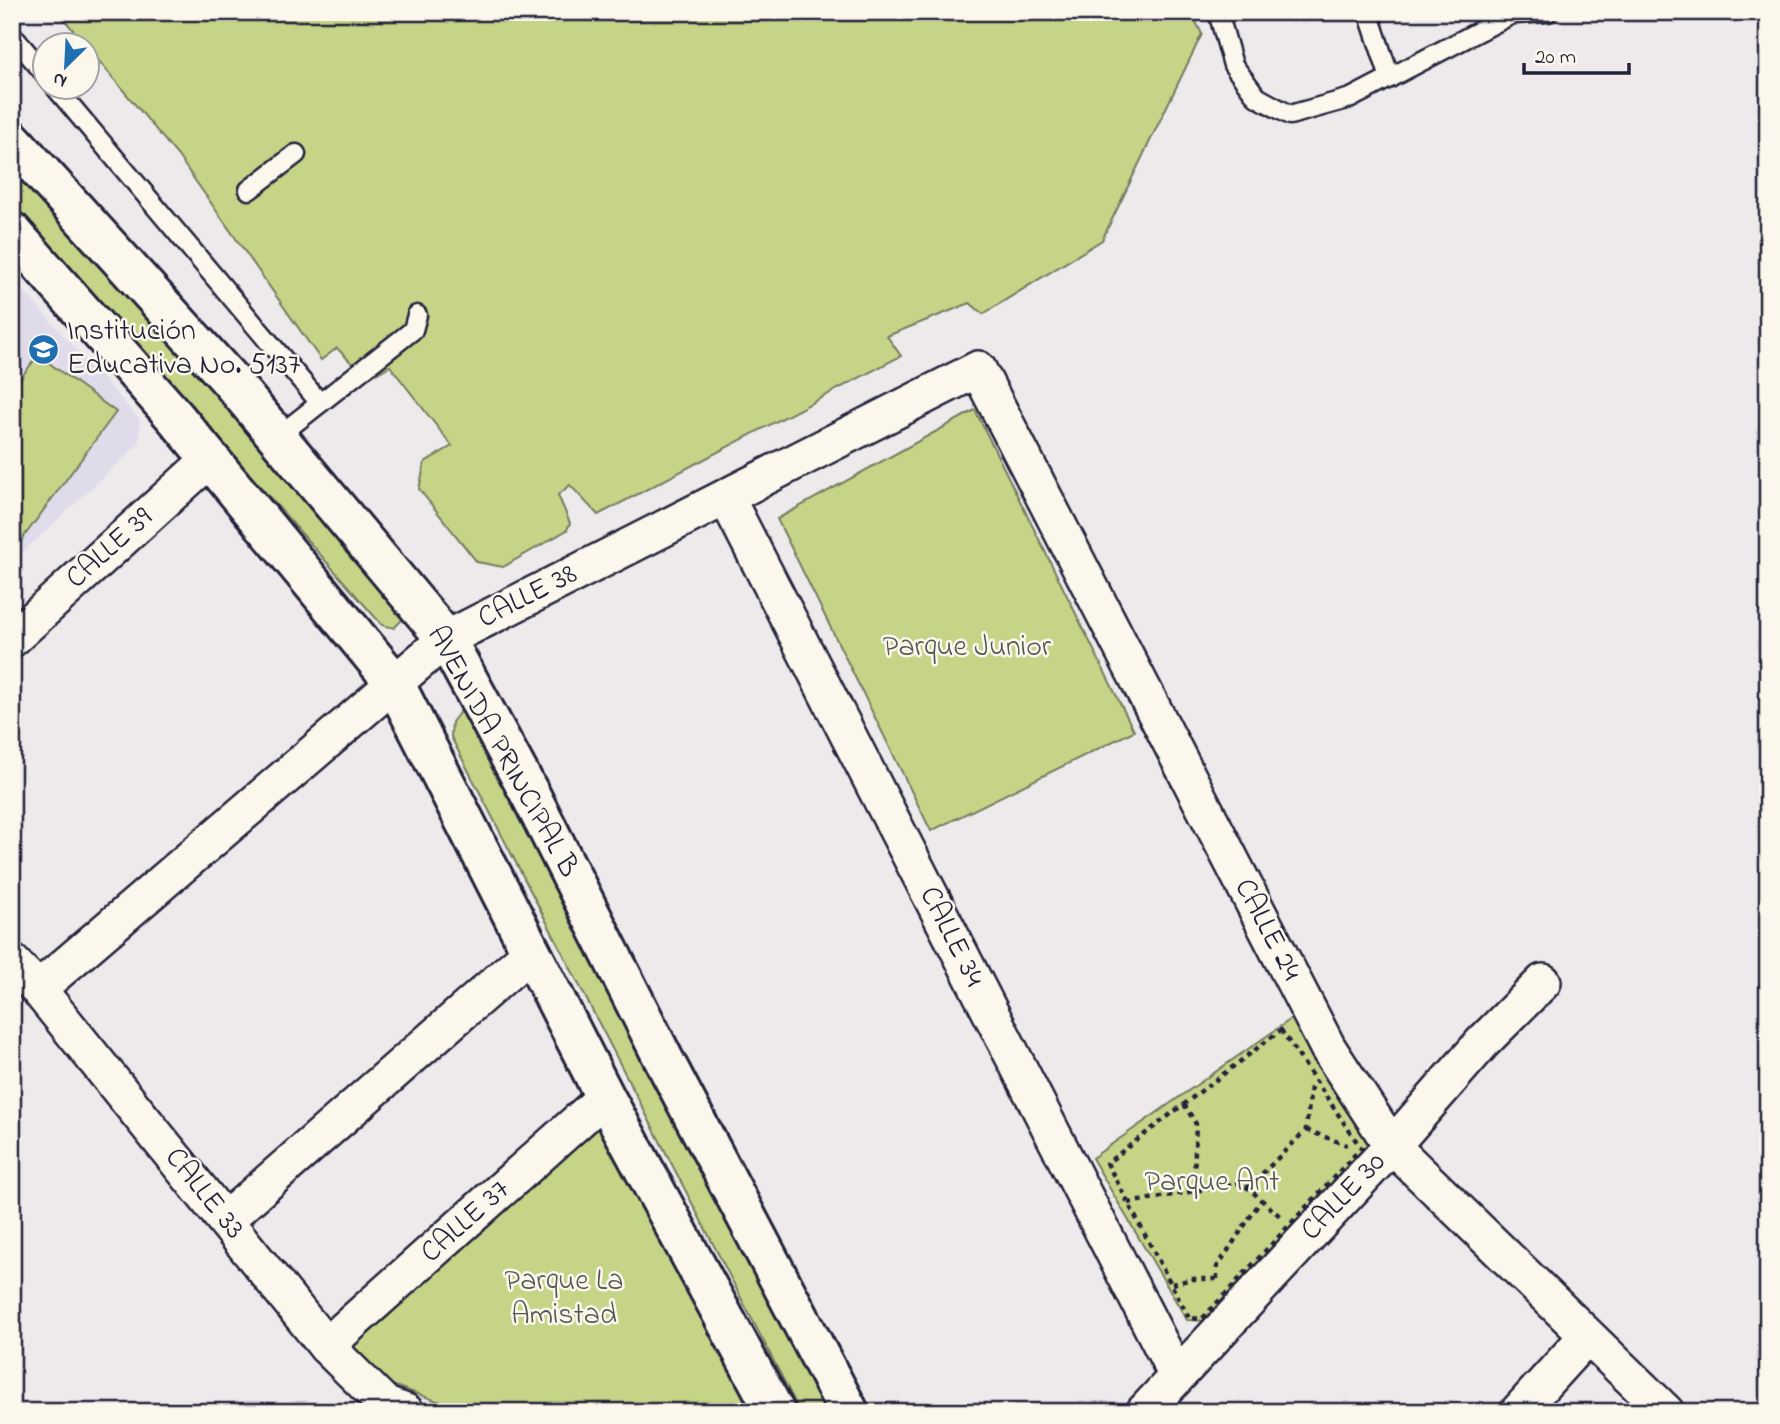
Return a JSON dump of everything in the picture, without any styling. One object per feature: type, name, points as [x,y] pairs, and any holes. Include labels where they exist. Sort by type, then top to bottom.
[{"type":"main road","name":"AVENIDA PRINCIPAL B","points":[[12,140],[229,379],[446,639],[531,796],[664,1060],[849,1412]]},
{"type":"main road","name":"AVENIDA PRINCIPAL B","points":[[12,232],[209,460],[394,682],[605,1097],[775,1412]]},
{"type":"street","name":"CALLE 38","points":[[38,989],[446,639],[978,369]]},
{"type":"street","name":"CALLE 24","points":[[978,369],[1328,1048],[1392,1146],[1667,1412]]},
{"type":"street","name":"CALLE 39","points":[[12,639],[209,460]]},
{"type":"street","name":"CALLE 34","points":[[726,497],[1177,1376]]},
{"type":"street","points":[[225,1220],[531,952]]},
{"type":"street","name":"CALLE 33","points":[[12,962],[38,989],[326,1346],[386,1405],[406,1412]]},
{"type":"street","name":"CALLE 30","points":[[1144,1412],[1392,1146],[1482,1042],[1543,982]]},
{"type":"street","name":"CALLE 37","points":[[326,1346],[605,1097]]},
{"type":"street","points":[[1518,1412],[1587,1336]]},
{"type":"lane","points":[[1218,12],[1233,65],[1257,97],[1290,115],[1351,98],[1516,13],[1548,12]]},
{"type":"lane","points":[[1368,12],[1390,78]]},
{"type":"lane","points":[[12,35],[32,59]]},
{"type":"lane","points":[[68,102],[320,403]]},
{"type":"lane","points":[[249,190],[296,155]]},
{"type":"lane","points":[[277,437],[413,330],[417,315]]},
{"type":"path","points":[[1281,1030],[1107,1163],[1189,1318],[1202,1319],[1361,1148],[1306,1130]]},
{"type":"path","points":[[1248,1188],[1306,1130],[1312,1075]]},
{"type":"path","points":[[1184,1104],[1196,1124],[1194,1175],[1198,1190]]},
{"type":"path","points":[[1128,1203],[1238,1183],[1262,1199],[1289,1224]]},
{"type":"path","points":[[1217,1279],[1217,1267],[1262,1199]]},
{"type":"path","points":[[1172,1284],[1192,1279],[1217,1279],[1235,1283]]},
{"type":"shaded area","name":"Institución Educativa No. 5137","points":[[12,278],[140,420],[139,444],[12,562]]},
{"type":"green space","points":[[58,12],[1191,12],[1202,34],[1102,240],[983,314],[970,303],[887,336],[901,356],[598,515],[570,485],[558,495],[570,523],[567,530],[503,567],[477,562],[419,489],[425,462],[452,446],[390,366],[367,379],[337,348],[321,360],[178,156],[102,65],[102,32],[75,32]]},
{"type":"green space","points":[[12,150],[406,616],[394,628],[382,625],[12,204]]},
{"type":"green space","points":[[38,355],[116,412],[20,542],[12,537],[12,390]]},
{"type":"green space","name":"Parque Junior","points":[[975,410],[1134,731],[931,831],[777,519]]},
{"type":"green space","points":[[462,709],[475,710],[838,1412],[800,1412],[451,737],[452,722]]},
{"type":"green space","name":"Parque Ant","points":[[1291,1019],[1382,1139],[1206,1321],[1187,1320],[1092,1158]]},
{"type":"green space","name":"Parque La Amistad","points":[[597,1120],[752,1412],[468,1412],[384,1382],[348,1340]]},
{"type":"place","name":"Institución Educativa No. 5137","points":[[44,349]]}]
